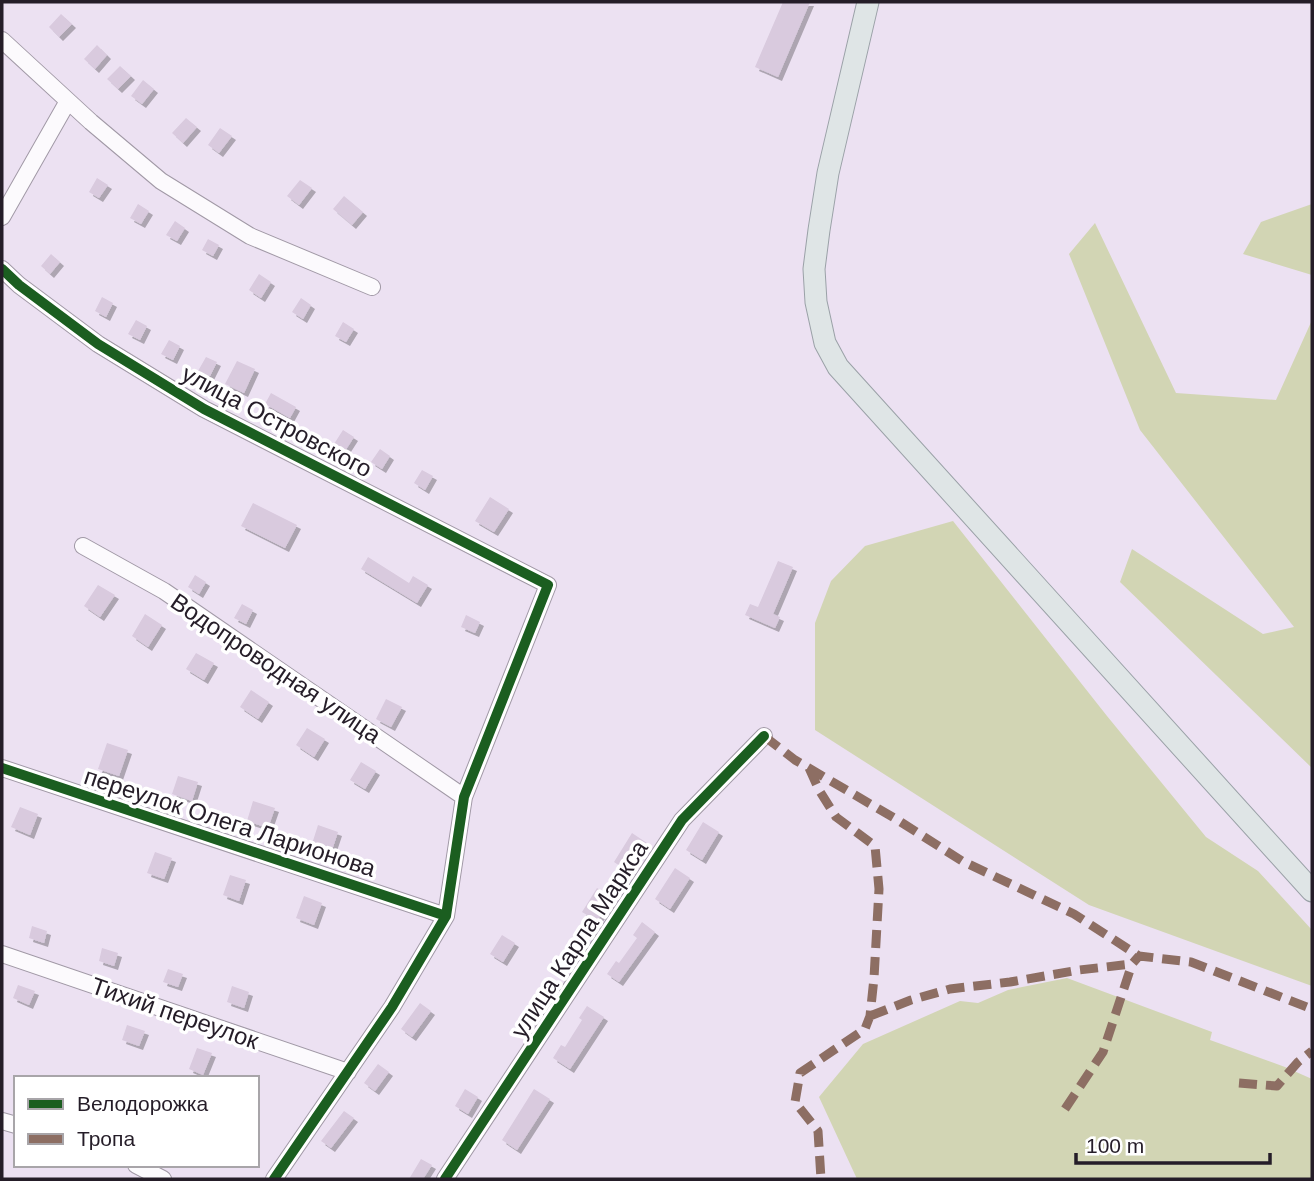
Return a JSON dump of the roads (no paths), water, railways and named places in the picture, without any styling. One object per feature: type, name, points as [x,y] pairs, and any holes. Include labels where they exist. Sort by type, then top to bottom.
[{"type":"main road","points":[[867,2],[828,173],[814,269],[816,302],[825,343],[838,367],[1312,891]]},
{"type":"street","points":[[2,40],[161,181],[250,236],[372,287]]},
{"type":"street","points":[[2,217],[68,101]]},
{"type":"street","name":"улица Островского","points":[[2,269],[19,285],[98,344],[204,408],[548,585],[464,797]]},
{"type":"street","name":"Водопроводная улица","points":[[83,546],[164,592],[464,797]]},
{"type":"street","name":"улица Карла Маркса","points":[[445,1179],[682,820],[764,736]]},
{"type":"street","name":"переулок Олега Ларионова","points":[[2,768],[446,916]]},
{"type":"street","points":[[274,1179],[392,1007],[446,916],[464,797]]},
{"type":"street","name":"Тихий переулок","points":[[2,954],[348,1072]]},
{"type":"street","points":[[140,1167],[163,1179]]}]
